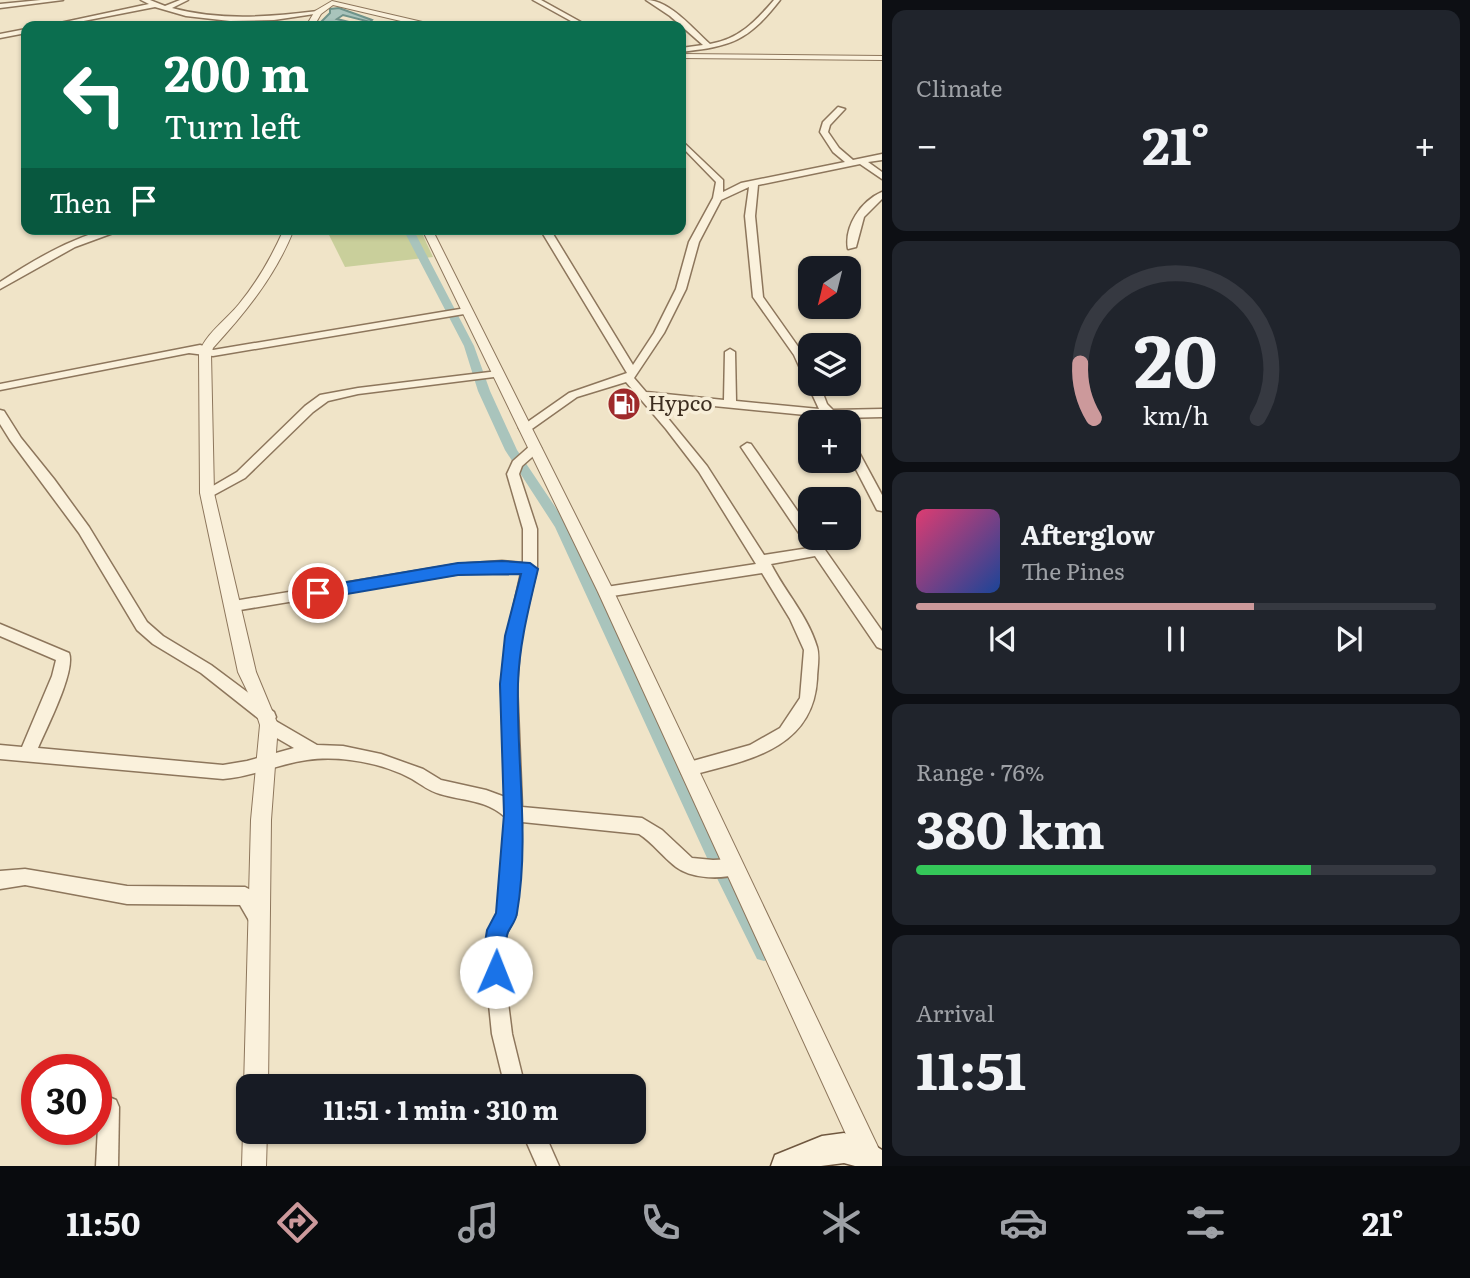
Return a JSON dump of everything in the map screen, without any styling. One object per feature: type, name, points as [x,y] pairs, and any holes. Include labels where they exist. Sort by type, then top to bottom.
[{"type":"main road","points":[[786,1166],[839,1146],[874,1162]]},
{"type":"street","points":[[0,6],[60,0]]},
{"type":"street","points":[[144,0],[164,9],[195,16],[279,18],[318,13]]},
{"type":"street","points":[[164,9],[185,0]]},
{"type":"street","points":[[536,0],[576,21]]},
{"type":"street","points":[[649,0],[667,8],[677,21]]},
{"type":"street","points":[[686,54],[741,39],[777,0]]},
{"type":"street","points":[[313,21],[318,13],[333,2],[405,21]]},
{"type":"street","points":[[74,21],[155,5]]},
{"type":"street","points":[[279,18],[291,21]]},
{"type":"street","points":[[686,28],[709,47]]},
{"type":"street","points":[[0,36],[21,32]]},
{"type":"street","points":[[686,55],[882,59]]},
{"type":"street","points":[[841,109],[826,124],[824,132],[836,150],[851,163]]},
{"type":"street","points":[[686,147],[720,182],[741,186]]},
{"type":"street","points":[[717,198],[741,186],[882,157]]},
{"type":"street","points":[[861,161],[882,176]]},
{"type":"street","points":[[525,428],[573,395],[630,376],[672,307],[685,276],[697,234],[717,198],[720,182]]},
{"type":"street","points":[[754,183],[750,216],[758,297],[798,354]]},
{"type":"street","points":[[852,247],[853,226],[859,215],[882,195]]},
{"type":"street","points":[[0,286],[60,248],[88,235]]},
{"type":"street","points":[[256,1074],[261,820],[268,721],[247,672],[207,493],[205,475],[209,349],[273,264],[286,235]]},
{"type":"street","points":[[429,235],[460,313],[491,375],[525,428],[606,592],[688,769],[729,868],[874,1162]]},
{"type":"street","points":[[548,235],[630,376],[688,448],[797,617],[811,650],[808,699],[786,733],[771,744],[688,769]]},
{"type":"street","points":[[0,387],[209,349],[238,348],[460,313]]},
{"type":"street","points":[[730,352],[730,404]]},
{"type":"street","points":[[207,493],[241,475],[309,409],[324,398],[358,391],[491,375]]},
{"type":"street","points":[[643,395],[798,413]]},
{"type":"street","points":[[861,415],[882,413]]},
{"type":"street","points":[[0,414],[16,440],[84,530],[142,626],[158,640],[206,669],[268,721],[314,752]]},
{"type":"street","points":[[0,433],[16,440]]},
{"type":"street","points":[[747,447],[882,643]]},
{"type":"street","points":[[512,1074],[502,1034],[494,955],[498,930],[507,915],[514,814],[509,684],[514,636],[530,569],[530,528],[513,474],[517,464],[535,448]]},
{"type":"street","points":[[861,468],[882,507]]},
{"type":"street","points":[[205,475],[241,475]]},
{"type":"street","points":[[606,592],[764,564],[818,551]]},
{"type":"street","points":[[234,606],[458,569],[502,566],[530,569]]},
{"type":"street","points":[[0,629],[64,657],[60,676],[28,753]]},
{"type":"street","points":[[0,752],[234,772],[314,752],[376,760],[419,775],[430,783],[505,803],[514,814],[642,826],[654,833],[677,859],[697,870],[729,868]]},
{"type":"street","points":[[0,880],[25,877],[127,895],[245,896],[260,922]]},
{"type":"street","points":[[254,1166],[255,1144]]},
{"type":"street","points":[[538,1144],[548,1166]]},
{"type":"street","points":[[107,1166],[108,1145]]},
{"type":"green space","points":[[329,235],[423,235],[433,257],[345,267]]},
{"type":"water","points":[[339,8],[372,20],[343,15],[337,19],[345,21],[322,21],[330,13],[330,9]]},
{"type":"waterway","points":[[411,235],[469,346],[484,391],[511,450],[561,526],[714,854],[764,952]]},
{"type":"place","name":"Hypco","points":[[624,404]]},
{"type":"route","points":[[318,593],[458,569],[502,566],[530,569],[514,636],[509,684],[514,814],[507,915],[498,930],[494,955],[496,972]]}]
